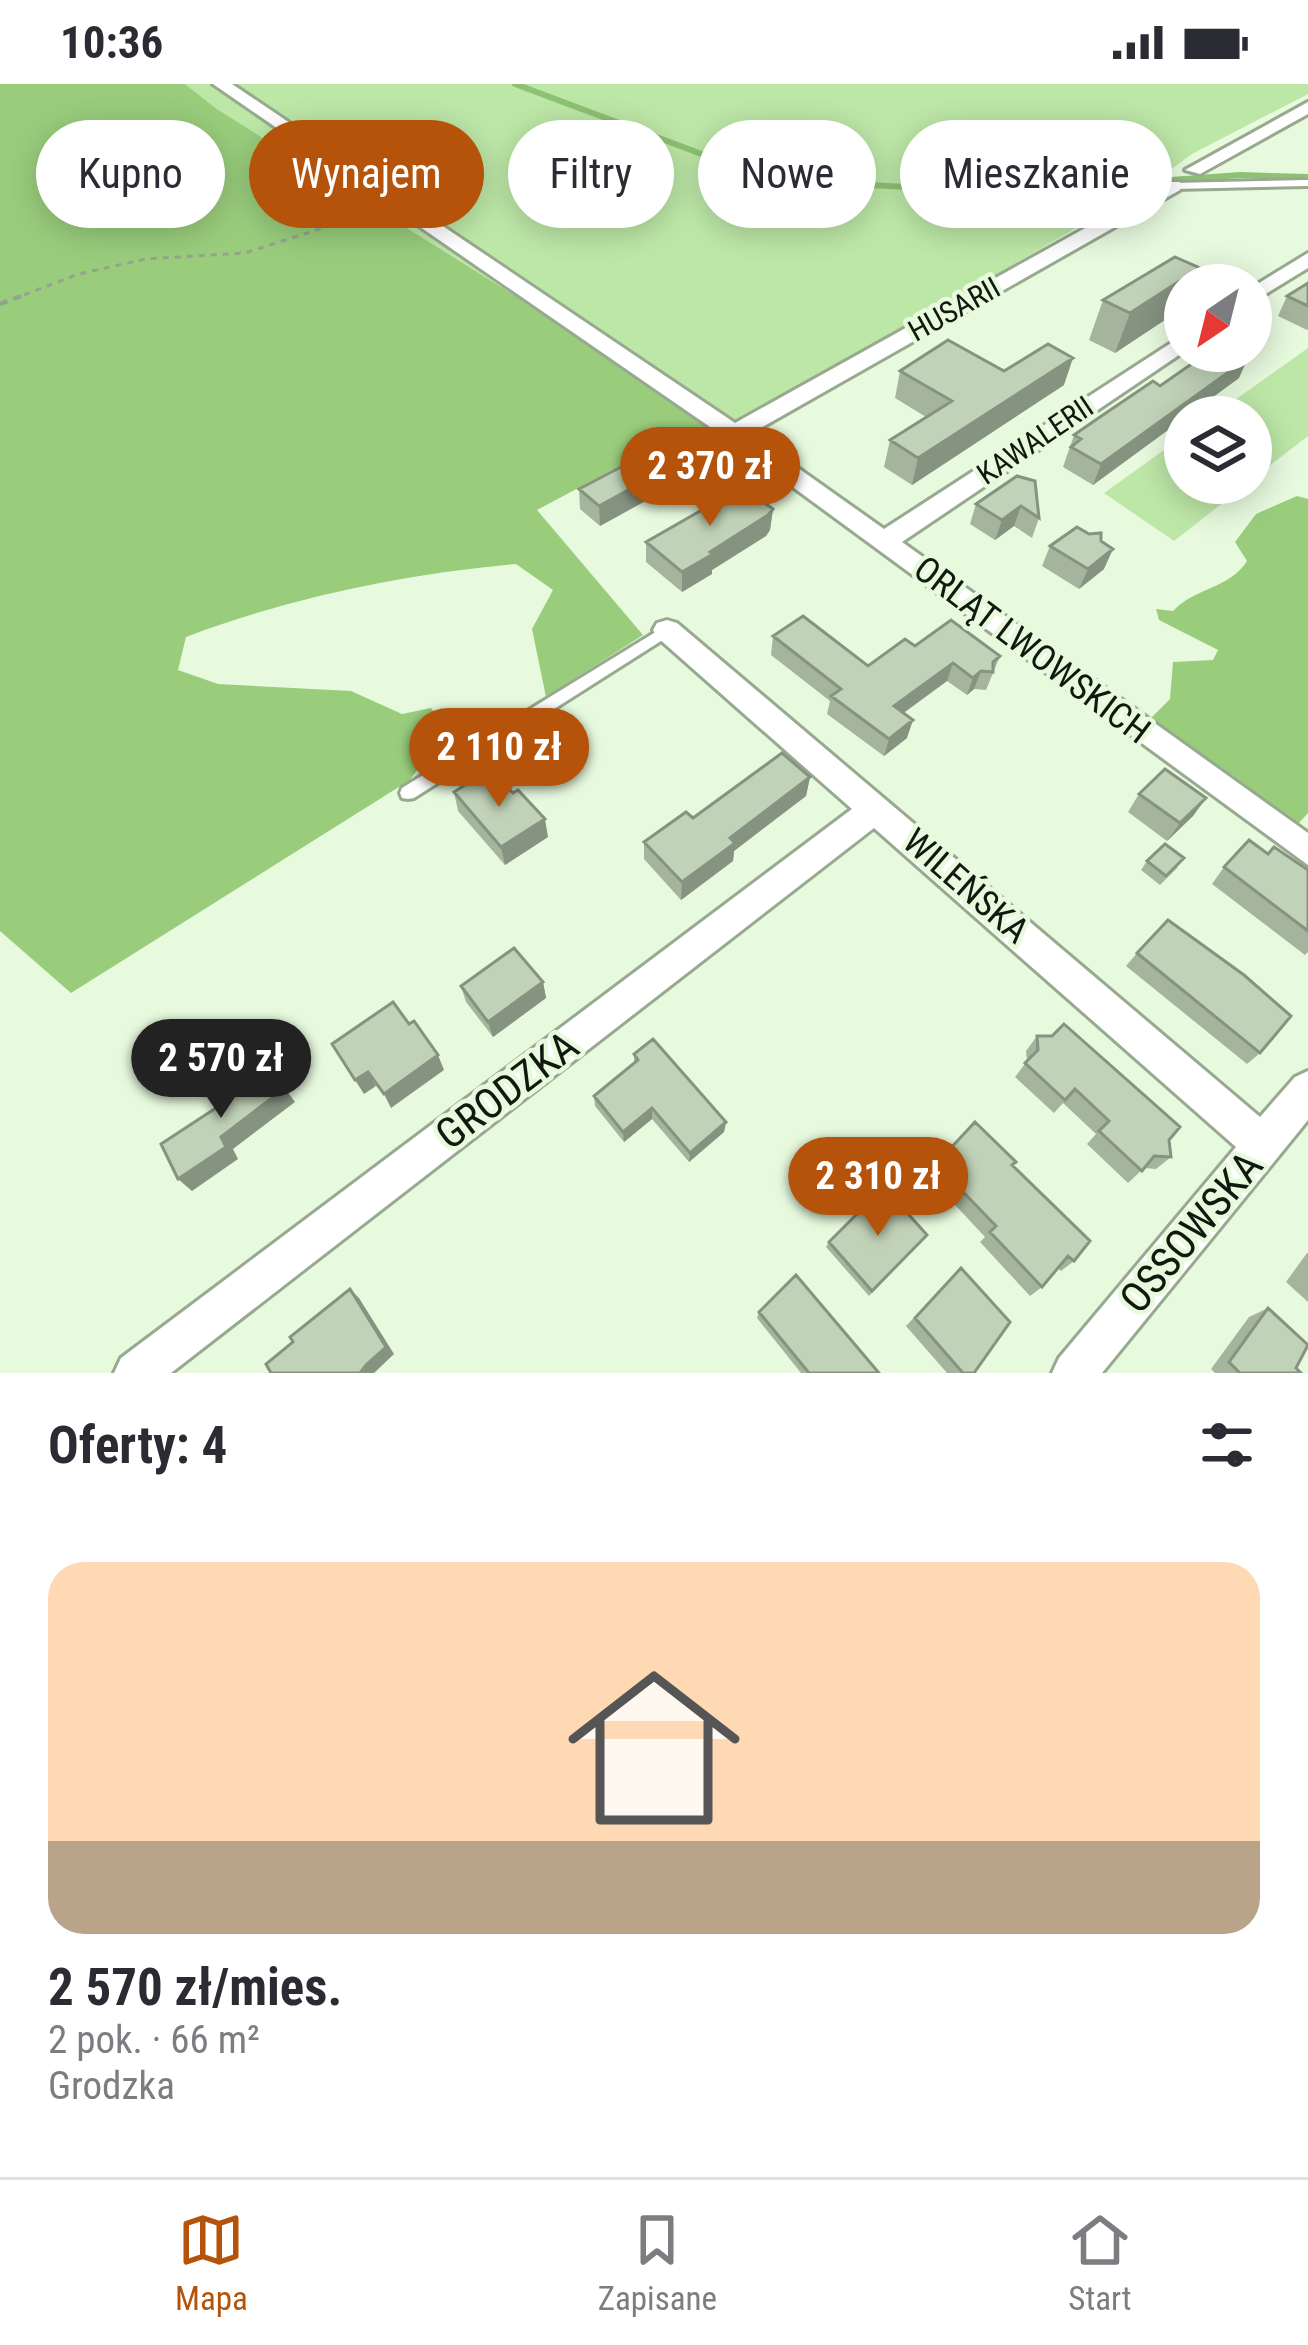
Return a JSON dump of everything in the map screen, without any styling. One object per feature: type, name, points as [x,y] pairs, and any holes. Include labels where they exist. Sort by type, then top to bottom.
[{"type":"street","name":"ORLĄT LWOWSKICH","points":[[221,84],[273,120]]},
{"type":"street","points":[[1194,170],[1308,107]]},
{"type":"street","name":"HUSARII","points":[[734,433],[1174,186]]},
{"type":"street","name":"ORLĄT LWOWSKICH","points":[[429,228],[886,540],[1308,851]]},
{"type":"street","points":[[1272,283],[1308,259]]},
{"type":"street","name":"KAWALERII","points":[[886,540],[1164,355]]},
{"type":"street","name":"WILEŃSKA","points":[[667,630],[1263,1145]]},
{"type":"street","name":"GRODZKA","points":[[136,1373],[877,808]]},
{"type":"street","name":"OSSOWSKA","points":[[1074,1373],[1308,1090]]},
{"type":"lane","points":[[1174,186],[1308,183]]},
{"type":"lane","points":[[408,794],[667,630]]},
{"type":"path","points":[[0,304],[79,274],[146,259],[245,253],[329,228]]},
{"type":"green space","points":[[0,84],[185,84],[249,129],[249,228],[407,228],[731,431],[657,446],[537,510],[643,635],[546,697],[532,629],[553,590],[516,564],[349,589],[186,637],[178,670],[218,684],[351,691],[402,714],[431,708],[446,729],[410,780],[71,993],[0,931]]},
{"type":"green space","points":[[185,84],[1308,84],[1308,94],[1172,169],[1172,120],[900,120],[900,228],[1076,228],[731,431],[407,228],[484,228],[484,120],[249,120],[249,129]]},
{"type":"green space","points":[[1308,348],[1308,436],[1272,464],[1272,396],[1241,396]]},
{"type":"green space","points":[[1164,450],[1164,504],[1221,504],[1174,541],[1104,493]]},
{"type":"green space","points":[[1297,496],[1308,499],[1308,813],[1298,824],[1150,719],[1170,699],[1173,662],[1213,660],[1218,650],[1159,620],[1156,609],[1173,611],[1240,570],[1247,561],[1235,542],[1256,514]]},
{"type":"building","points":[[1175,257],[1191,264],[1164,264],[1164,291],[1130,313],[1103,300]]},
{"type":"building","points":[[1308,283],[1308,306],[1287,296]]},
{"type":"building","points":[[948,340],[1004,371],[1048,344],[1073,358],[918,458],[890,440],[952,401],[900,371]]},
{"type":"building","points":[[1180,372],[1229,372],[1195,396],[1164,396],[1164,419],[1101,464],[1071,447],[1081,439],[1074,435],[1097,419],[1153,381],[1160,386]]},
{"type":"building","points":[[676,438],[697,452],[599,506],[579,489]]},
{"type":"building","points":[[1017,476],[1035,481],[1039,518],[1021,506],[1002,520],[976,504]]},
{"type":"building","points":[[742,487],[773,509],[682,572],[646,542]]},
{"type":"building","points":[[1077,527],[1089,534],[1101,533],[1101,541],[1113,549],[1088,569],[1050,546]]},
{"type":"building","points":[[803,616],[868,666],[905,639],[915,646],[951,620],[1000,656],[993,662],[993,672],[981,671],[973,678],[953,663],[894,706],[913,720],[889,739],[831,696],[841,689],[773,636]]},
{"type":"building","points":[[782,753],[810,777],[682,882],[644,842],[686,812],[693,818]]},
{"type":"building","points":[[1165,769],[1206,798],[1180,823],[1139,794]]},
{"type":"building","points":[[479,776],[490,789],[502,782],[513,793],[518,790],[545,819],[501,847],[454,792]]},
{"type":"building","points":[[1249,840],[1268,854],[1274,847],[1308,870],[1308,931],[1224,867]]},
{"type":"building","points":[[1165,844],[1184,858],[1166,876],[1147,861]]},
{"type":"building","points":[[1168,920],[1291,1016],[1260,1053],[1137,953]]},
{"type":"building","points":[[514,948],[543,982],[488,1022],[461,986]]},
{"type":"building","points":[[393,1002],[409,1024],[414,1021],[438,1055],[384,1094],[368,1072],[355,1080],[332,1044]]},
{"type":"building","points":[[1064,1024],[1180,1127],[1169,1140],[1171,1157],[1154,1156],[1142,1171],[1099,1131],[1109,1121],[1075,1089],[1065,1100],[1025,1063],[1038,1050],[1037,1036],[1052,1036]]},
{"type":"building","points":[[653,1039],[726,1122],[690,1153],[652,1108],[623,1132],[594,1096],[638,1060],[634,1054]]},
{"type":"building","points":[[266,1063],[285,1088],[221,1137],[226,1147],[178,1179],[161,1144],[225,1102],[221,1096]]},
{"type":"building","points":[[975,1122],[1090,1241],[1074,1261],[1068,1256],[1042,1287],[990,1232],[996,1226],[936,1164]]},
{"type":"building","points":[[884,1187],[927,1235],[872,1291],[829,1242]]},
{"type":"building","points":[[961,1268],[1010,1322],[974,1373],[963,1373],[915,1318]]},
{"type":"building","points":[[796,1275],[879,1373],[809,1373],[759,1312]]},
{"type":"building","points":[[350,1289],[386,1347],[360,1373],[271,1373],[266,1364],[293,1342],[290,1337]]},
{"type":"building","points":[[1268,1308],[1308,1345],[1296,1368],[1301,1373],[1240,1373],[1229,1362]]},
{"type":"waterway","points":[[515,84],[771,180],[1005,192],[1240,175],[1308,177]]}]
